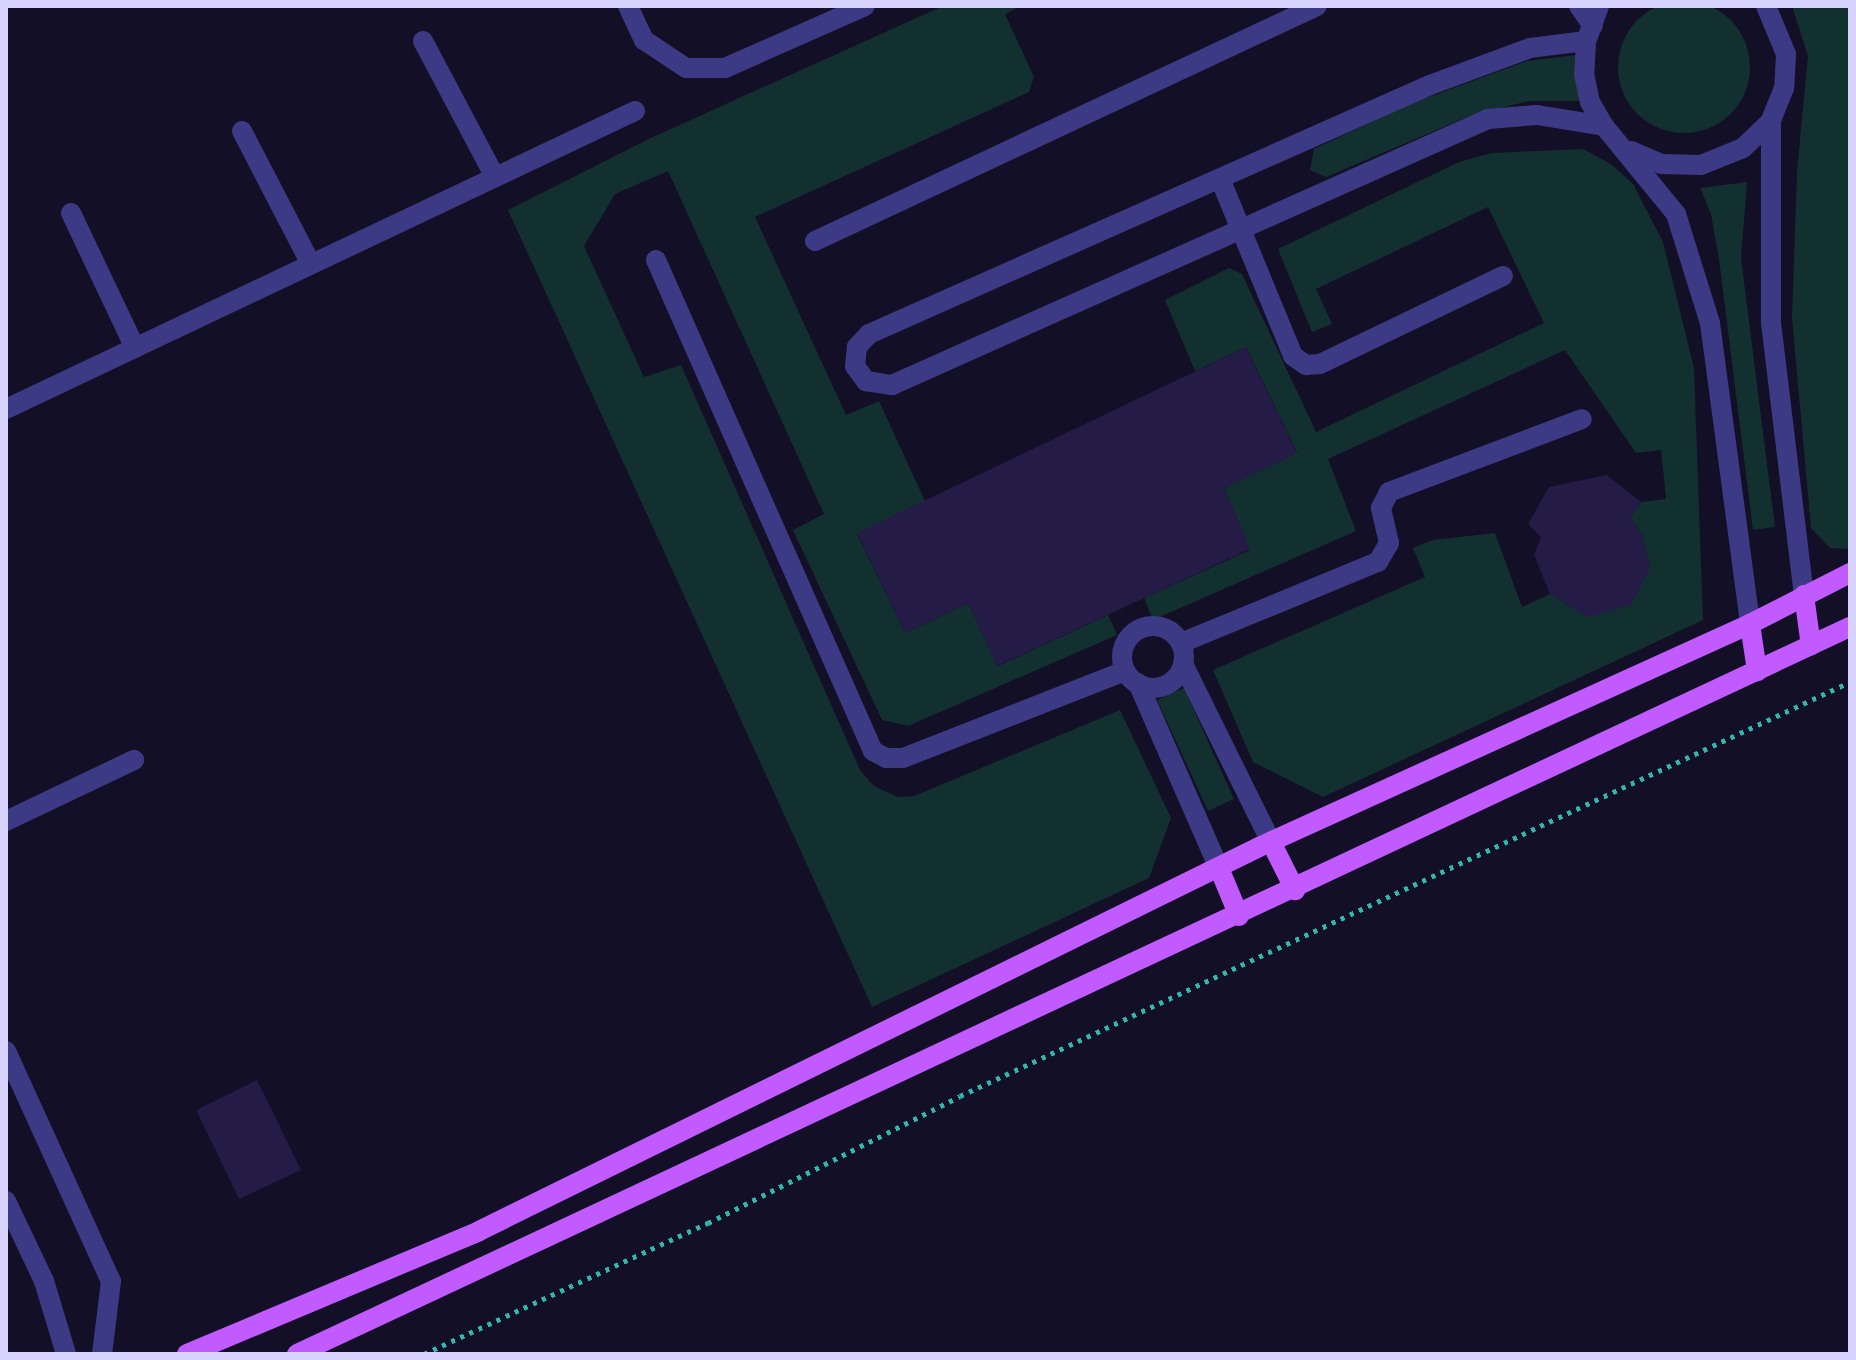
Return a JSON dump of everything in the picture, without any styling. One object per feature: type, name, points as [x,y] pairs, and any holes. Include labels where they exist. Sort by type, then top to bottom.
[{"type":"main road","points":[[187,1354],[479,1231],[1271,842],[1750,624],[1850,573]]},
{"type":"main road","points":[[1804,595],[1811,646]]},
{"type":"main road","points":[[1750,624],[1757,671]]},
{"type":"main road","points":[[297,1354],[1295,890],[1850,627]]},
{"type":"main road","points":[[1271,842],[1295,890]]},
{"type":"main road","points":[[1219,868],[1239,916]]},
{"type":"street","points":[[628,6],[644,40],[686,68],[725,68],[865,6]]},
{"type":"street","points":[[815,241],[1317,6]]},
{"type":"street","points":[[1766,6],[1786,54],[1784,88],[1771,121],[1771,323],[1804,595]]},
{"type":"street","points":[[1593,16],[1584,74],[1604,126],[1676,214],[1710,323],[1750,624]]},
{"type":"street","points":[[1593,16],[1530,48],[1471,68],[869,334],[857,347],[855,366],[866,381],[892,385],[1240,227],[1488,119],[1537,115],[1604,126]]},
{"type":"street","points":[[423,41],[495,177]]},
{"type":"street","points":[[6,409],[635,111]]},
{"type":"street","points":[[1624,147],[1661,164],[1701,165],[1743,148],[1771,121]]},
{"type":"street","points":[[242,131],[311,264]]},
{"type":"street","points":[[1221,181],[1293,356],[1306,365],[1320,364],[1503,276]]},
{"type":"street","points":[[71,213],[135,348]]},
{"type":"street","points":[[656,260],[873,751],[886,758],[903,758],[1131,677],[1165,685],[1182,654],[1378,562],[1389,543],[1381,508],[1389,492],[1582,419]]},
{"type":"street","points":[[1219,868],[1131,677],[1124,644],[1136,631],[1163,627],[1182,654],[1271,842]]},
{"type":"street","points":[[6,821],[134,760]]},
{"type":"street","points":[[6,1051],[111,1281],[102,1354]]},
{"type":"street","points":[[6,1201],[44,1281],[66,1354]]},
{"type":"path","points":[[424,1354],[708,1223],[960,1096],[1850,682]]},
{"type":"green space","points":[[1684,1],[1709,6],[1731,20],[1745,42],[1750,67],[1745,92],[1731,114],[1709,128],[1684,133],[1659,128],[1637,114],[1623,92],[1618,67],[1623,42],[1637,20],[1659,6]]},
{"type":"green space","points":[[943,6],[1021,6],[1005,14],[1034,77],[1029,92],[755,217],[846,415],[879,401],[925,501],[857,534],[905,633],[968,603],[998,666],[1108,615],[1117,635],[908,726],[882,720],[793,530],[824,514],[668,171],[615,194],[584,246],[644,377],[681,365],[860,770],[874,786],[898,797],[914,796],[1120,710],[1171,818],[1149,878],[872,1007],[508,210],[653,137]]},
{"type":"green space","points":[[1792,6],[1850,6],[1850,549],[1830,548],[1811,528],[1792,319],[1797,171],[1808,56]]},
{"type":"green space","points":[[1576,55],[1581,101],[1529,101],[1472,115],[1326,177],[1310,170],[1314,149],[1410,104],[1527,61]]},
{"type":"green space","points":[[1583,149],[1611,164],[1633,184],[1663,242],[1694,368],[1703,620],[1323,797],[1253,762],[1213,670],[1425,577],[1413,548],[1433,540],[1495,533],[1522,607],[1550,594],[1588,617],[1650,567],[1642,535],[1630,518],[1641,502],[1666,499],[1661,450],[1636,453],[1565,350],[1328,459],[1356,531],[1153,620],[1144,598],[1250,550],[1224,488],[1297,452],[1246,347],[1195,371],[1165,300],[1229,268],[1242,274],[1316,432],[1544,323],[1488,207],[1316,289],[1332,324],[1312,332],[1278,249],[1459,162],[1492,153]]},
{"type":"green space","points":[[1747,182],[1741,258],[1775,527],[1753,530],[1719,259],[1711,214],[1700,188]]},
{"type":"green space","points":[[1184,688],[1234,799],[1208,811],[1157,700]]},
{"type":"building","points":[[1246,347],[1297,453],[1224,488],[1250,549],[997,666],[968,603],[905,633],[857,533]]},
{"type":"building","points":[[1607,475],[1641,502],[1630,518],[1642,535],[1650,567],[1631,605],[1588,617],[1550,594],[1534,555],[1541,537],[1528,524],[1549,487]]},
{"type":"building","points":[[257,1080],[301,1170],[239,1199],[196,1110]]}]
